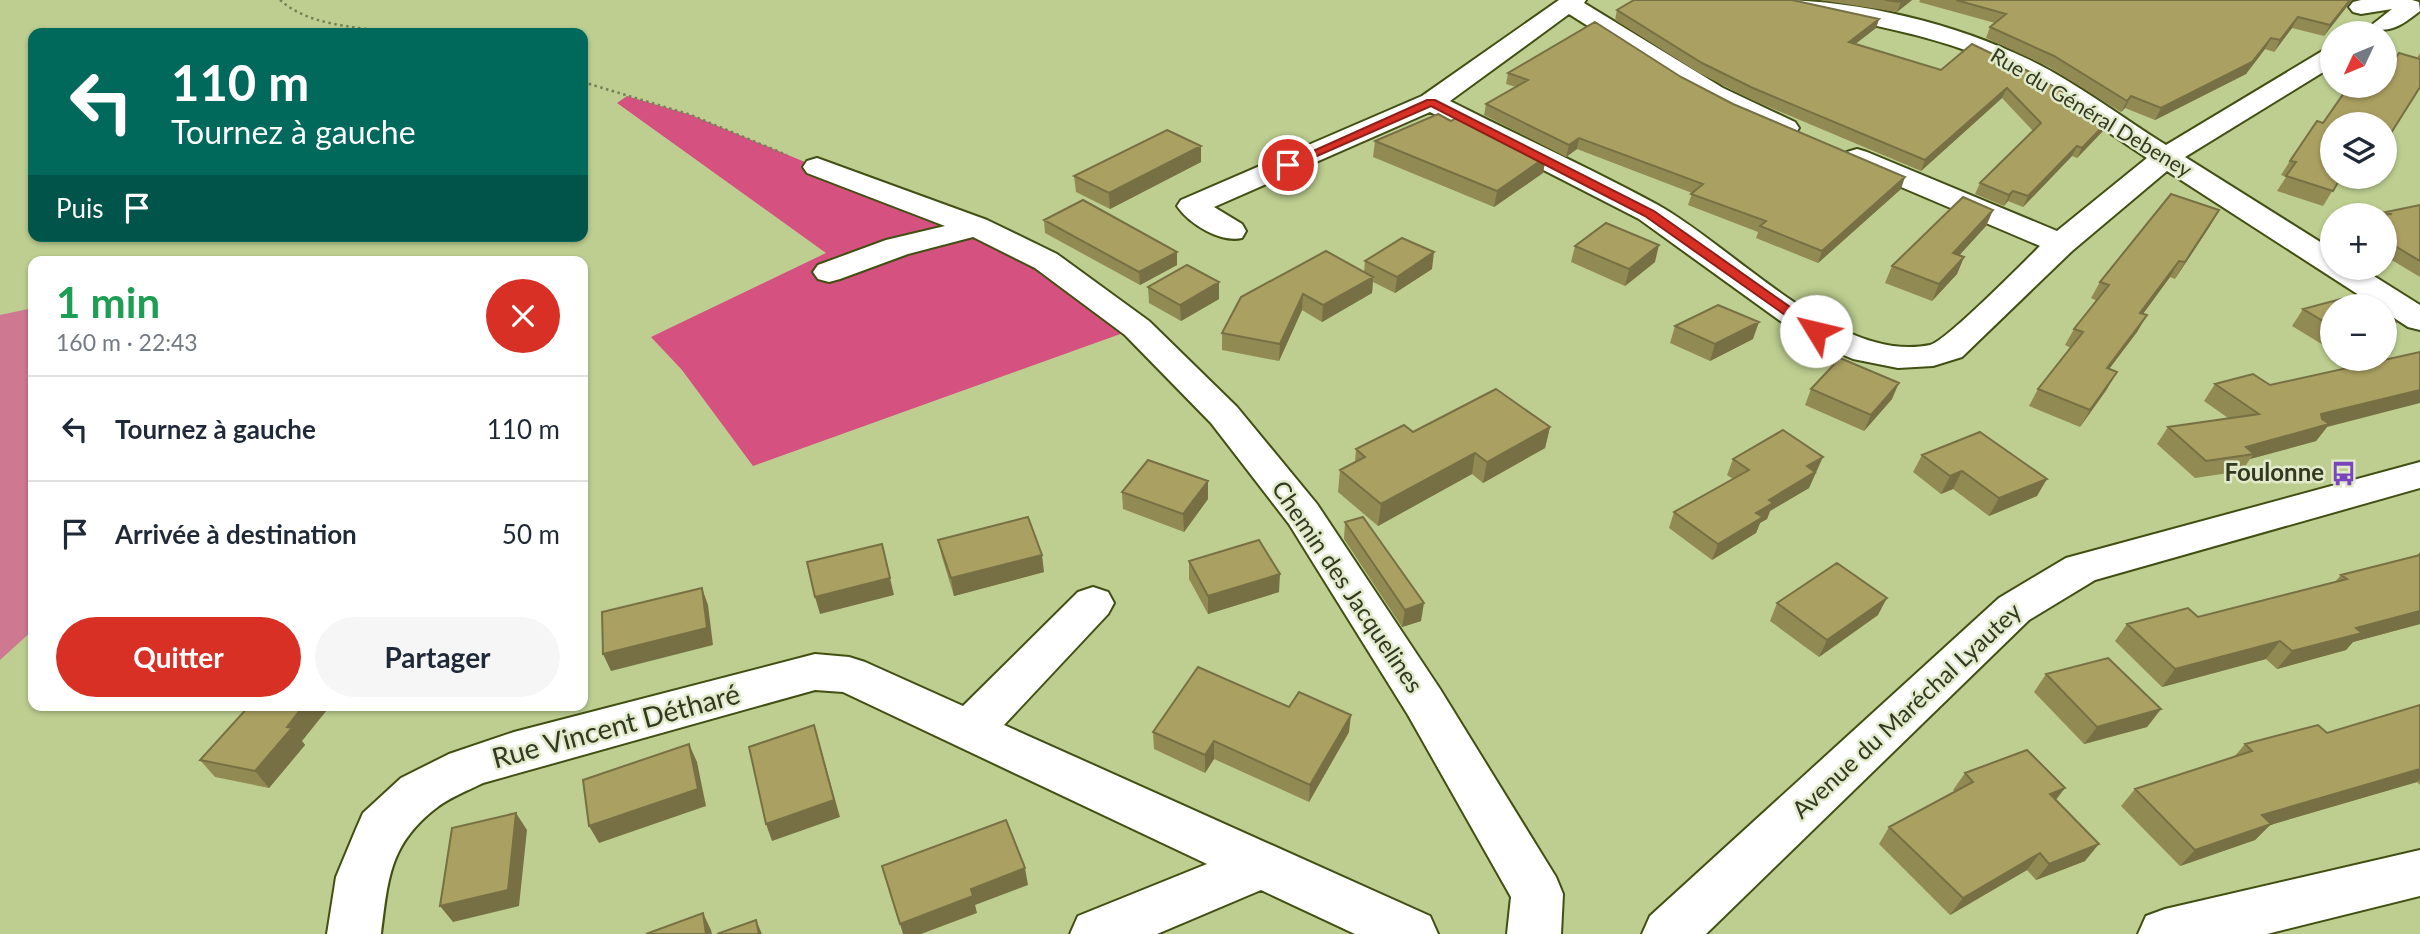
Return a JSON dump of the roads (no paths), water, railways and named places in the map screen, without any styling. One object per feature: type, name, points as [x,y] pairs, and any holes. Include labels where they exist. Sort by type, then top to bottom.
[{"type":"street","name":"Rue du Général Debeney","points":[[1789,0],[1950,37],[1989,50],[2024,67],[2320,256]]},
{"type":"street","points":[[2336,0],[2361,7],[2372,21]]},
{"type":"street","points":[[1231,231],[1192,206],[1431,102],[1572,2],[1714,94],[1806,136]]},
{"type":"street","points":[[1431,102],[1650,213],[1816,331],[1841,344],[1870,354],[1907,359],[1931,357],[1950,350],[2061,244],[2166,157],[2320,63]]},
{"type":"street","points":[[1831,147],[2061,244]]},
{"type":"street","name":"Chemin des Jacquelines","points":[[817,167],[976,227],[1046,261],[1137,328],[1224,415],[1303,514],[1424,702],[1537,894],[1534,934]]},
{"type":"street","points":[[829,272],[897,247],[976,227]]},
{"type":"street","points":[[2358,280],[2420,320]]},
{"type":"street","name":"Avenue du Maréchal Lyautey","points":[[1676,932],[2014,608],[2081,569],[2420,475]]},
{"type":"street","points":[[968,731],[1093,603]]},
{"type":"street","name":"Rue Vincent Détharé","points":[[354,934],[362,877],[381,830],[418,793],[466,768],[514,752],[815,671],[849,675],[1412,934]]},
{"type":"street","points":[[1097,934],[1260,866]]},
{"type":"street","points":[[2165,934],[2420,873]]},
{"type":"place","name":"Foulonne","points":[[2344,473]]}]
